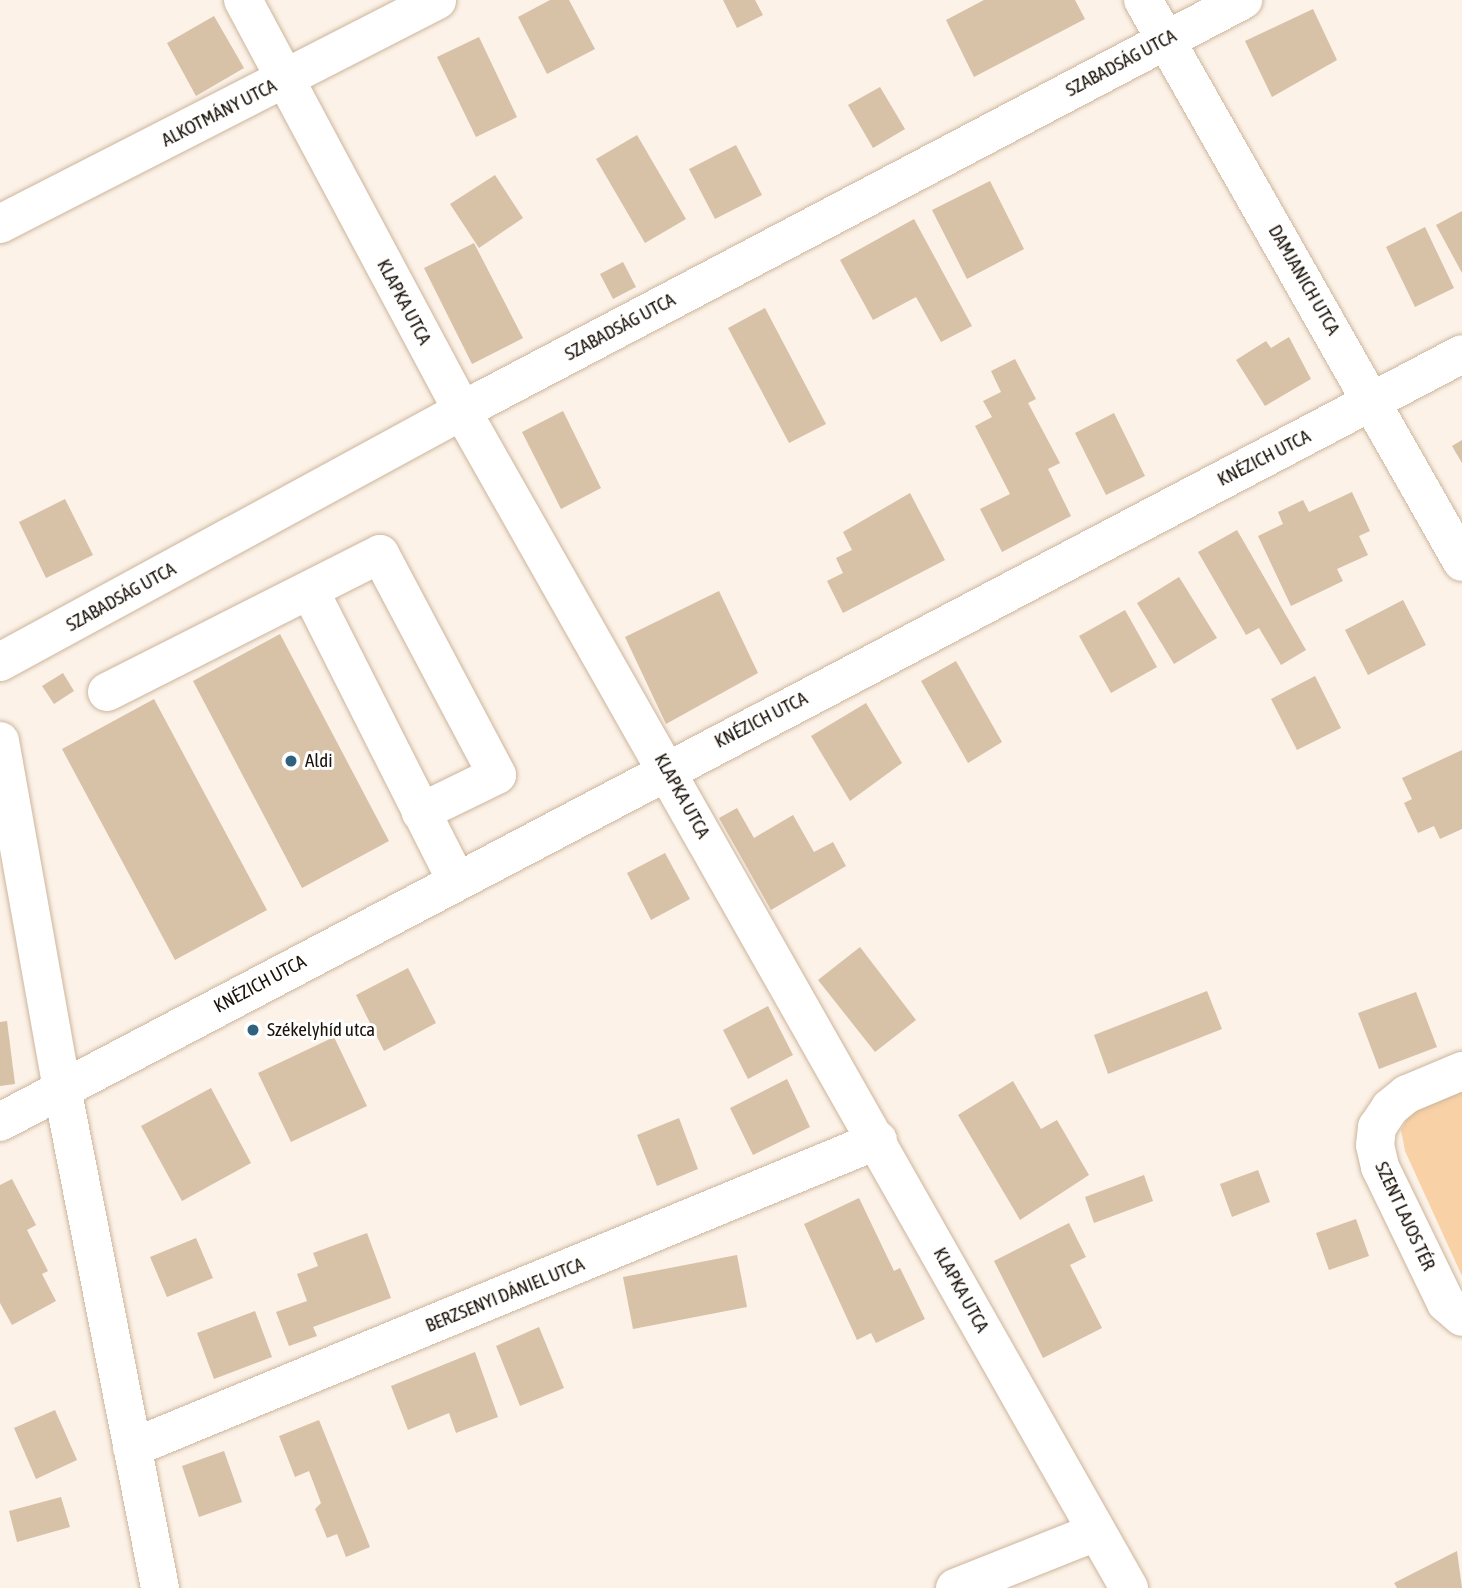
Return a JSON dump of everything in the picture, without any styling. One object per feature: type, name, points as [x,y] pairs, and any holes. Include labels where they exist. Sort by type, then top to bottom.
[{"type":"street","name":"KLAPKA UTCA","points":[[243,0],[462,411],[878,1140],[1129,1588]]},
{"type":"street","name":"ALKOTMÁNY UTCA","points":[[0,224],[437,0]]},
{"type":"street","name":"DAMJANICH UTCA","points":[[1143,0],[1163,41],[1374,401],[1462,562]]},
{"type":"street","name":"SZABADSÁG UTCA","points":[[0,662],[462,411],[1243,0]]},
{"type":"street","name":"KNÉZICH UTCA","points":[[0,1122],[667,768],[1462,354]]},
{"type":"street","points":[[107,692],[380,554],[497,775],[421,812]]},
{"type":"street","points":[[310,591],[456,880]]},
{"type":"street","points":[[0,741],[62,1088],[160,1588]]},
{"type":"street","name":"SZENT LAJOS TÉR","points":[[1462,1070],[1407,1094],[1390,1108],[1377,1127],[1375,1145],[1380,1167],[1446,1303],[1462,1317]]},
{"type":"street","name":"BERZSENYI DÁNIEL UTCA","points":[[132,1448],[878,1140]]},
{"type":"street","points":[[955,1588],[1096,1532]]},
{"type":"shaded area","points":[[1462,1087],[1462,1276],[1405,1151],[1401,1130],[1412,1110]]},
{"type":"building","points":[[550,0],[569,0],[595,49],[547,74],[518,17]]},
{"type":"building","points":[[723,0],[755,0],[763,15],[737,28]]},
{"type":"building","points":[[984,0],[1075,0],[1085,19],[974,77],[946,20]]},
{"type":"building","points":[[1313,9],[1337,60],[1272,97],[1245,41]]},
{"type":"building","points":[[214,16],[244,68],[196,96],[167,43]]},
{"type":"building","points":[[479,37],[517,117],[476,137],[437,57]]},
{"type":"building","points":[[880,87],[905,129],[873,148],[848,105]]},
{"type":"building","points":[[637,135],[686,219],[645,243],[596,159]]},
{"type":"building","points":[[736,145],[762,195],[715,219],[689,169]]},
{"type":"building","points":[[495,175],[523,218],[479,248],[450,204]]},
{"type":"building","points":[[990,181],[1024,249],[967,279],[932,210]]},
{"type":"building","points":[[1462,211],[1462,273],[1436,225]]},
{"type":"building","points":[[914,219],[972,326],[941,342],[916,297],[873,320],[840,260]]},
{"type":"building","points":[[1425,227],[1454,288],[1415,307],[1386,247]]},
{"type":"building","points":[[474,243],[523,338],[472,364],[424,268]]},
{"type":"building","points":[[623,262],[636,287],[613,299],[600,274]]},
{"type":"building","points":[[765,308],[826,424],[789,443],[728,328]]},
{"type":"building","points":[[1289,337],[1311,379],[1265,406],[1236,360],[1266,341],[1271,348]]},
{"type":"building","points":[[1015,359],[1036,399],[1028,403],[1060,463],[1048,469],[1071,516],[1002,552],[980,509],[1010,494],[975,426],[992,417],[983,401],[1001,392],[991,371]]},
{"type":"building","points":[[563,411],[601,488],[561,509],[522,432]]},
{"type":"building","points":[[1114,413],[1145,476],[1106,495],[1075,433]]},
{"type":"building","points":[[1462,440],[1462,463],[1452,446]]},
{"type":"building","points":[[1352,492],[1370,531],[1359,536],[1368,555],[1337,569],[1343,581],[1291,606],[1258,536],[1283,524],[1278,512],[1303,500],[1309,512]]},
{"type":"building","points":[[910,493],[945,560],[843,613],[827,581],[843,573],[836,558],[852,550],[843,532]]},
{"type":"building","points":[[65,499],[93,555],[46,578],[19,522]]},
{"type":"building","points":[[1237,530],[1306,650],[1281,665],[1259,628],[1246,635],[1198,552]]},
{"type":"building","points":[[1179,577],[1217,638],[1174,664],[1137,603]]},
{"type":"building","points":[[719,591],[758,673],[666,724],[625,637]]},
{"type":"building","points":[[1403,600],[1426,645],[1368,675],[1345,630]]},
{"type":"building","points":[[1125,610],[1157,667],[1111,693],[1079,636]]},
{"type":"building","name":"Aldi","points":[[280,634],[389,841],[302,888],[193,681]]},
{"type":"building","points":[[956,661],[1002,742],[968,763],[921,681]]},
{"type":"building","points":[[63,673],[74,691],[54,704],[42,686]]},
{"type":"building","points":[[1315,676],[1341,728],[1297,750],[1271,699]]},
{"type":"building","points":[[154,699],[267,910],[175,960],[62,749]]},
{"type":"building","points":[[866,703],[902,763],[850,801],[811,736]]},
{"type":"building","points":[[1462,750],[1462,829],[1440,839],[1434,826],[1418,833],[1404,803],[1412,799],[1402,778]]},
{"type":"building","points":[[737,808],[754,838],[793,815],[814,852],[833,842],[846,866],[771,910],[719,818]]},
{"type":"building","points":[[665,853],[690,899],[651,920],[627,873]]},
{"type":"building","points":[[860,947],[916,1020],[875,1052],[818,980]]},
{"type":"building","points":[[408,968],[436,1023],[384,1051],[356,995]]},
{"type":"building","points":[[1207,991],[1222,1029],[1108,1074],[1094,1035]]},
{"type":"building","points":[[1416,992],[1437,1047],[1379,1069],[1358,1013]]},
{"type":"building","points":[[768,1006],[793,1055],[748,1079],[723,1030]]},
{"type":"building","points":[[7,1021],[15,1084],[0,1086],[0,1022]]},
{"type":"building","points":[[334,1037],[367,1106],[291,1142],[258,1073]]},
{"type":"building","points":[[787,1079],[810,1127],[753,1155],[730,1108]]},
{"type":"building","points":[[1013,1081],[1041,1129],[1057,1120],[1089,1175],[1020,1220],[958,1115]]},
{"type":"building","points":[[211,1088],[251,1163],[182,1201],[141,1126]]},
{"type":"building","points":[[679,1118],[698,1169],[657,1186],[637,1135]]},
{"type":"building","points":[[1258,1170],[1270,1202],[1232,1217],[1220,1184]]},
{"type":"building","points":[[1144,1175],[1153,1201],[1094,1223],[1085,1197]]},
{"type":"building","points":[[12,1179],[36,1225],[27,1230],[48,1271],[42,1274],[56,1301],[12,1325],[0,1303],[0,1185]]},
{"type":"building","points":[[859,1198],[894,1271],[900,1268],[925,1319],[876,1343],[871,1333],[857,1340],[804,1224]]},
{"type":"building","points":[[1356,1219],[1369,1256],[1329,1270],[1316,1233]]},
{"type":"building","points":[[1069,1223],[1086,1257],[1070,1265],[1102,1328],[1043,1358],[994,1261]]},
{"type":"building","points":[[367,1233],[391,1298],[313,1327],[317,1336],[289,1346],[276,1312],[307,1301],[297,1274],[318,1266],[313,1253]]},
{"type":"building","points":[[196,1238],[213,1278],[167,1297],[150,1257]]},
{"type":"building","points":[[737,1255],[747,1307],[633,1329],[623,1277]]},
{"type":"building","points":[[255,1311],[272,1357],[214,1379],[197,1333]]},
{"type":"building","points":[[539,1327],[564,1388],[520,1406],[496,1346]]},
{"type":"building","points":[[475,1352],[498,1417],[456,1433],[449,1413],[408,1430],[391,1386]]},
{"type":"building","points":[[55,1410],[77,1460],[36,1479],[14,1428]]},
{"type":"building","points":[[319,1420],[370,1547],[346,1557],[337,1534],[327,1538],[315,1509],[321,1503],[309,1471],[295,1477],[279,1436]]},
{"type":"building","points":[[224,1451],[242,1502],[199,1517],[182,1466]]},
{"type":"building","points":[[61,1497],[70,1527],[17,1542],[9,1511]]},
{"type":"building","points":[[1457,1551],[1462,1588],[1397,1588],[1394,1583]]},
{"type":"place","name":"Aldi","points":[[291,761]]},
{"type":"place","name":"Székelyhíd utca","points":[[253,1030]]}]
